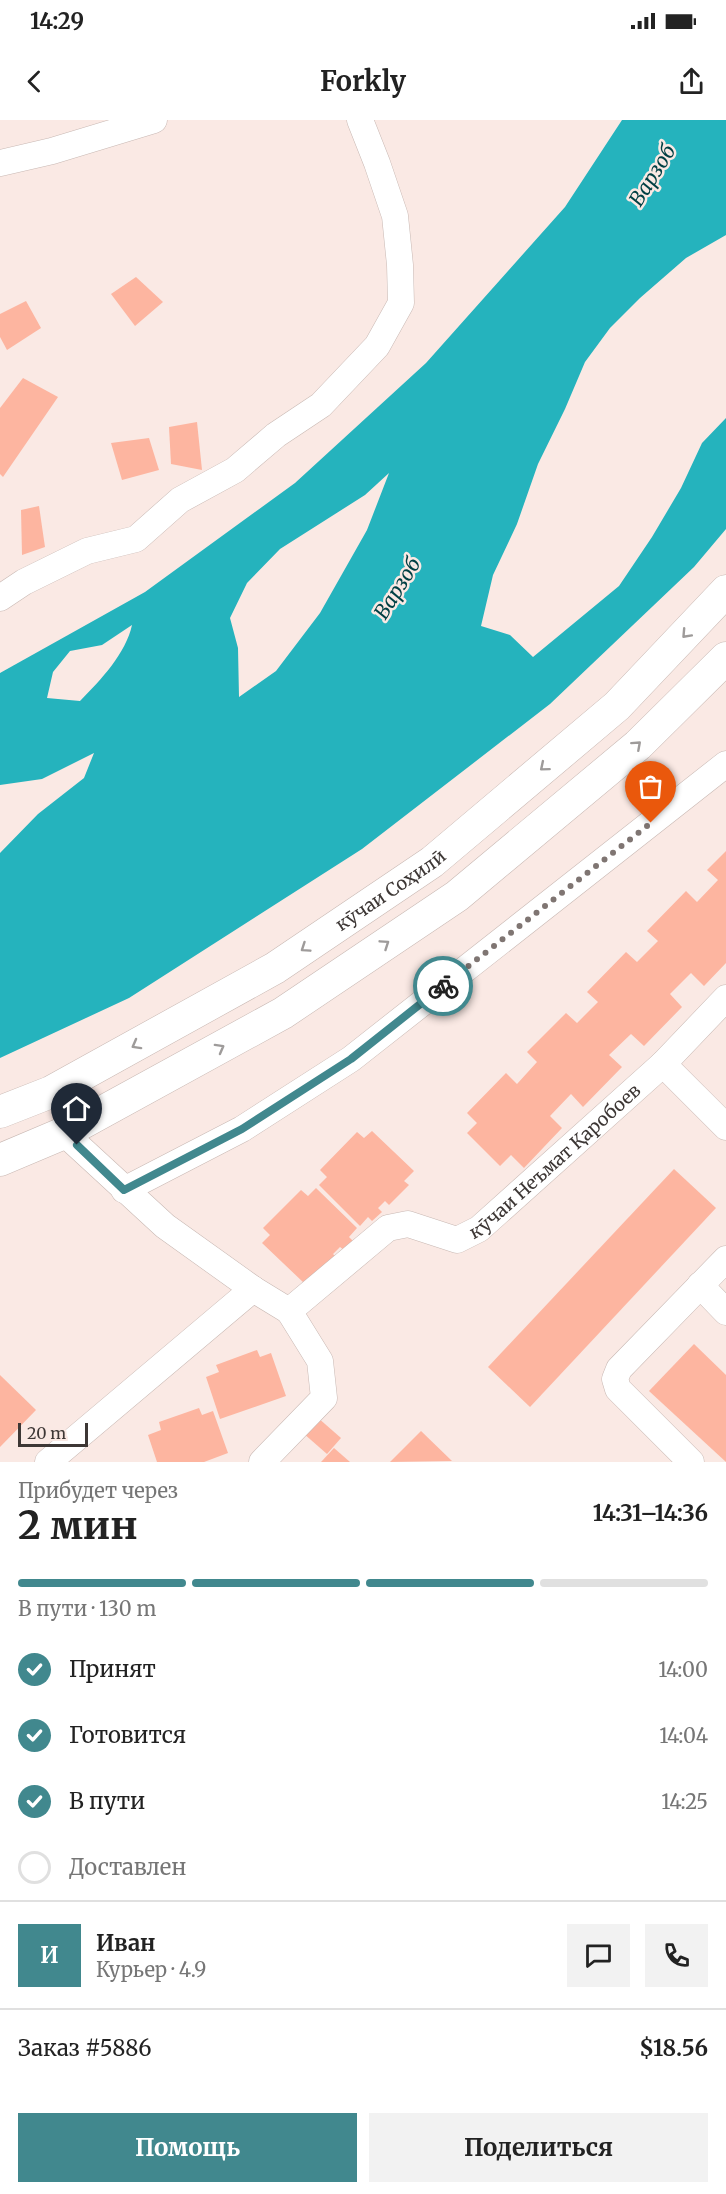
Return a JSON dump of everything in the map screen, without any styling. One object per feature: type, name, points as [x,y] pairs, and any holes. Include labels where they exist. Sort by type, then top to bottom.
[{"type":"main road","name":"кӯчаи Соҳилӣ","points":[[0,1112],[51,1092],[275,968],[432,862],[617,706],[726,591]]},
{"type":"main road","points":[[0,1160],[64,1133],[283,1013],[457,896],[638,745],[726,658]]},
{"type":"street","points":[[0,163],[52,151],[154,120]]},
{"type":"street","points":[[0,598],[24,582],[87,550],[136,539],[180,500],[236,470],[276,435],[321,405],[377,346],[401,303],[400,265],[395,216],[360,120]]},
{"type":"street","points":[[124,1190],[242,1129],[351,1059],[726,764]]},
{"type":"street","name":"кӯчаи Неъмат Қаробоев","points":[[289,1311],[388,1228],[408,1224],[457,1240],[480,1228],[663,1064],[726,999]]},
{"type":"street","points":[[663,1064],[726,1127]]},
{"type":"street","points":[[64,1133],[165,1226],[253,1289],[289,1311],[320,1360],[324,1398],[262,1462]]},
{"type":"street","points":[[691,1462],[618,1389],[615,1379],[619,1369],[726,1259]]},
{"type":"street","points":[[700,1285],[726,1312]]},
{"type":"street","points":[[48,1462],[253,1289]]},
{"type":"water","name":"Варзоб","points":[[622,120],[726,120],[726,235],[686,258],[640,298],[610,328],[585,362],[538,464],[517,524],[493,575],[481,626],[510,635],[533,657],[619,586],[681,488],[702,443],[726,418],[726,529],[694,567],[550,704],[362,849],[129,998],[0,1058],[0,853],[38,814],[84,778],[94,753],[42,779],[0,785],[0,673],[145,592],[295,483],[426,363],[565,207]],"holes":[[[389,473],[367,530],[320,613],[276,671],[239,697],[238,648],[230,618],[247,583],[280,549],[365,495]],[[132,625],[118,656],[80,701],[47,698],[53,672],[70,651],[102,645]]]},
{"type":"building","points":[[136,277],[163,302],[135,326],[111,294]]},
{"type":"building","points":[[26,301],[41,328],[7,350],[0,337],[0,314]]},
{"type":"building","points":[[23,378],[58,397],[3,477],[0,474],[0,408]]},
{"type":"building","points":[[197,422],[202,470],[171,464],[169,427]]},
{"type":"building","points":[[149,438],[159,470],[122,480],[111,443]]},
{"type":"building","points":[[39,506],[45,547],[22,555],[21,510]]},
{"type":"building","points":[[726,851],[726,963],[704,986],[691,973],[670,994],[682,1007],[644,1046],[631,1034],[609,1055],[622,1067],[583,1107],[571,1094],[550,1116],[562,1128],[524,1168],[511,1155],[500,1166],[467,1133],[477,1123],[467,1113],[506,1073],[517,1084],[537,1062],[527,1052],[566,1013],[577,1023],[598,1002],[587,992],[626,952],[637,962],[658,941],[647,931],[686,891],[697,902],[718,880],[707,870]]},
{"type":"building","points":[[372,1131],[414,1171],[404,1181],[409,1185],[389,1205],[385,1201],[378,1208],[382,1212],[372,1221],[368,1217],[360,1226],[319,1185],[327,1177],[320,1170],[357,1132],[364,1138]]},
{"type":"building","points":[[674,1169],[716,1208],[530,1407],[488,1367]]},
{"type":"building","points":[[316,1188],[357,1228],[349,1237],[353,1241],[344,1250],[340,1247],[333,1254],[337,1258],[318,1278],[313,1274],[304,1283],[262,1243],[270,1235],[263,1228],[301,1190],[308,1196]]},
{"type":"building","points":[[694,1344],[726,1375],[726,1462],[649,1391]]},
{"type":"building","points":[[257,1350],[260,1357],[271,1353],[286,1396],[220,1419],[206,1377],[219,1372],[216,1365]]},
{"type":"building","points":[[0,1375],[36,1410],[0,1447]]},
{"type":"building","points":[[199,1408],[202,1415],[213,1411],[228,1453],[204,1462],[157,1462],[148,1435],[161,1430],[159,1422]]},
{"type":"building","points":[[317,1417],[341,1438],[327,1454],[303,1433]]},
{"type":"building","points":[[421,1431],[452,1461],[390,1462]]},
{"type":"building","points":[[334,1448],[350,1462],[321,1462]]},
{"type":"way so far","points":[[443,986],[651,823]]},
{"type":"route","points":[[77,1145],[124,1190],[242,1129],[351,1059],[443,986]]}]
